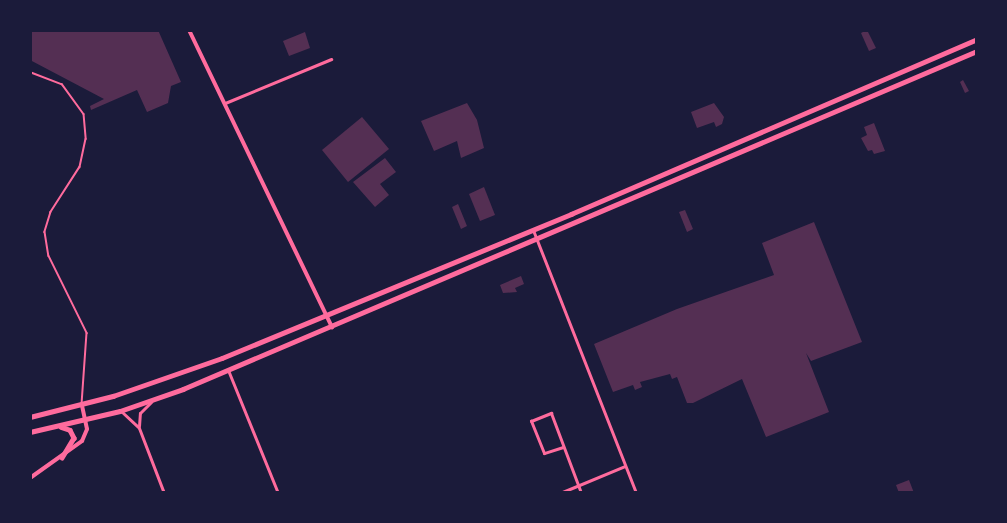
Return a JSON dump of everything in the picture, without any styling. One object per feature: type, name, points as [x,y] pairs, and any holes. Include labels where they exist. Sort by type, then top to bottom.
[{"type":"main road","points":[[30,417],[82,405],[178,374],[327,315],[533,230],[977,39]]},
{"type":"main road","points":[[30,432],[86,420],[154,400],[537,241],[977,51]]},
{"type":"main road","points":[[58,426],[70,430],[74,438],[62,458]]},
{"type":"street","points":[[189,30],[332,327]]},
{"type":"street","points":[[225,103],[330,59]]},
{"type":"street","points":[[533,230],[636,493]]},
{"type":"street","points":[[227,368],[278,493]]},
{"type":"street","points":[[139,428],[140,412],[154,400]]},
{"type":"street","points":[[30,478],[62,458],[82,441],[86,420],[82,405]]},
{"type":"street","points":[[120,411],[132,417],[139,428],[164,493]]},
{"type":"street","points":[[563,447],[544,453],[531,421],[551,413],[581,493]]},
{"type":"street","points":[[560,493],[625,466]]},
{"type":"lane","points":[[30,72],[51,78],[71,92],[84,114],[86,125],[80,167],[51,212],[45,232],[49,256],[87,333],[82,405]]},
{"type":"building","points":[[30,30],[158,30],[181,82],[171,86],[168,103],[147,112],[137,90],[91,110],[90,106],[104,99],[30,60]]},
{"type":"building","points":[[867,30],[876,48],[869,51],[861,33]]},
{"type":"building","points":[[305,32],[310,48],[289,56],[283,41]]},
{"type":"building","points":[[963,80],[969,91],[965,93],[960,82]]},
{"type":"building","points":[[467,103],[477,120],[484,148],[461,158],[457,141],[434,151],[421,121]]},
{"type":"building","points":[[714,103],[724,117],[722,124],[716,127],[714,122],[697,128],[691,112]]},
{"type":"building","points":[[362,117],[389,149],[348,182],[322,150]]},
{"type":"building","points":[[874,123],[885,151],[874,154],[872,150],[868,151],[861,138],[867,135],[864,127]]},
{"type":"building","points":[[385,158],[396,172],[380,184],[389,195],[375,207],[353,182]]},
{"type":"building","points":[[484,187],[495,215],[480,221],[469,194]]},
{"type":"building","points":[[458,204],[467,226],[461,229],[452,207]]},
{"type":"building","points":[[685,210],[693,229],[687,232],[679,212]]},
{"type":"building","points":[[814,222],[862,342],[811,361],[806,353],[829,412],[766,437],[742,379],[693,403],[687,403],[677,377],[672,379],[670,374],[640,382],[642,387],[635,390],[633,385],[613,392],[594,344],[677,309],[774,275],[762,243]]},
{"type":"building","points":[[521,276],[524,284],[515,288],[517,292],[503,293],[500,285]]},
{"type":"building","points":[[909,480],[914,493],[899,493],[896,485]]}]
